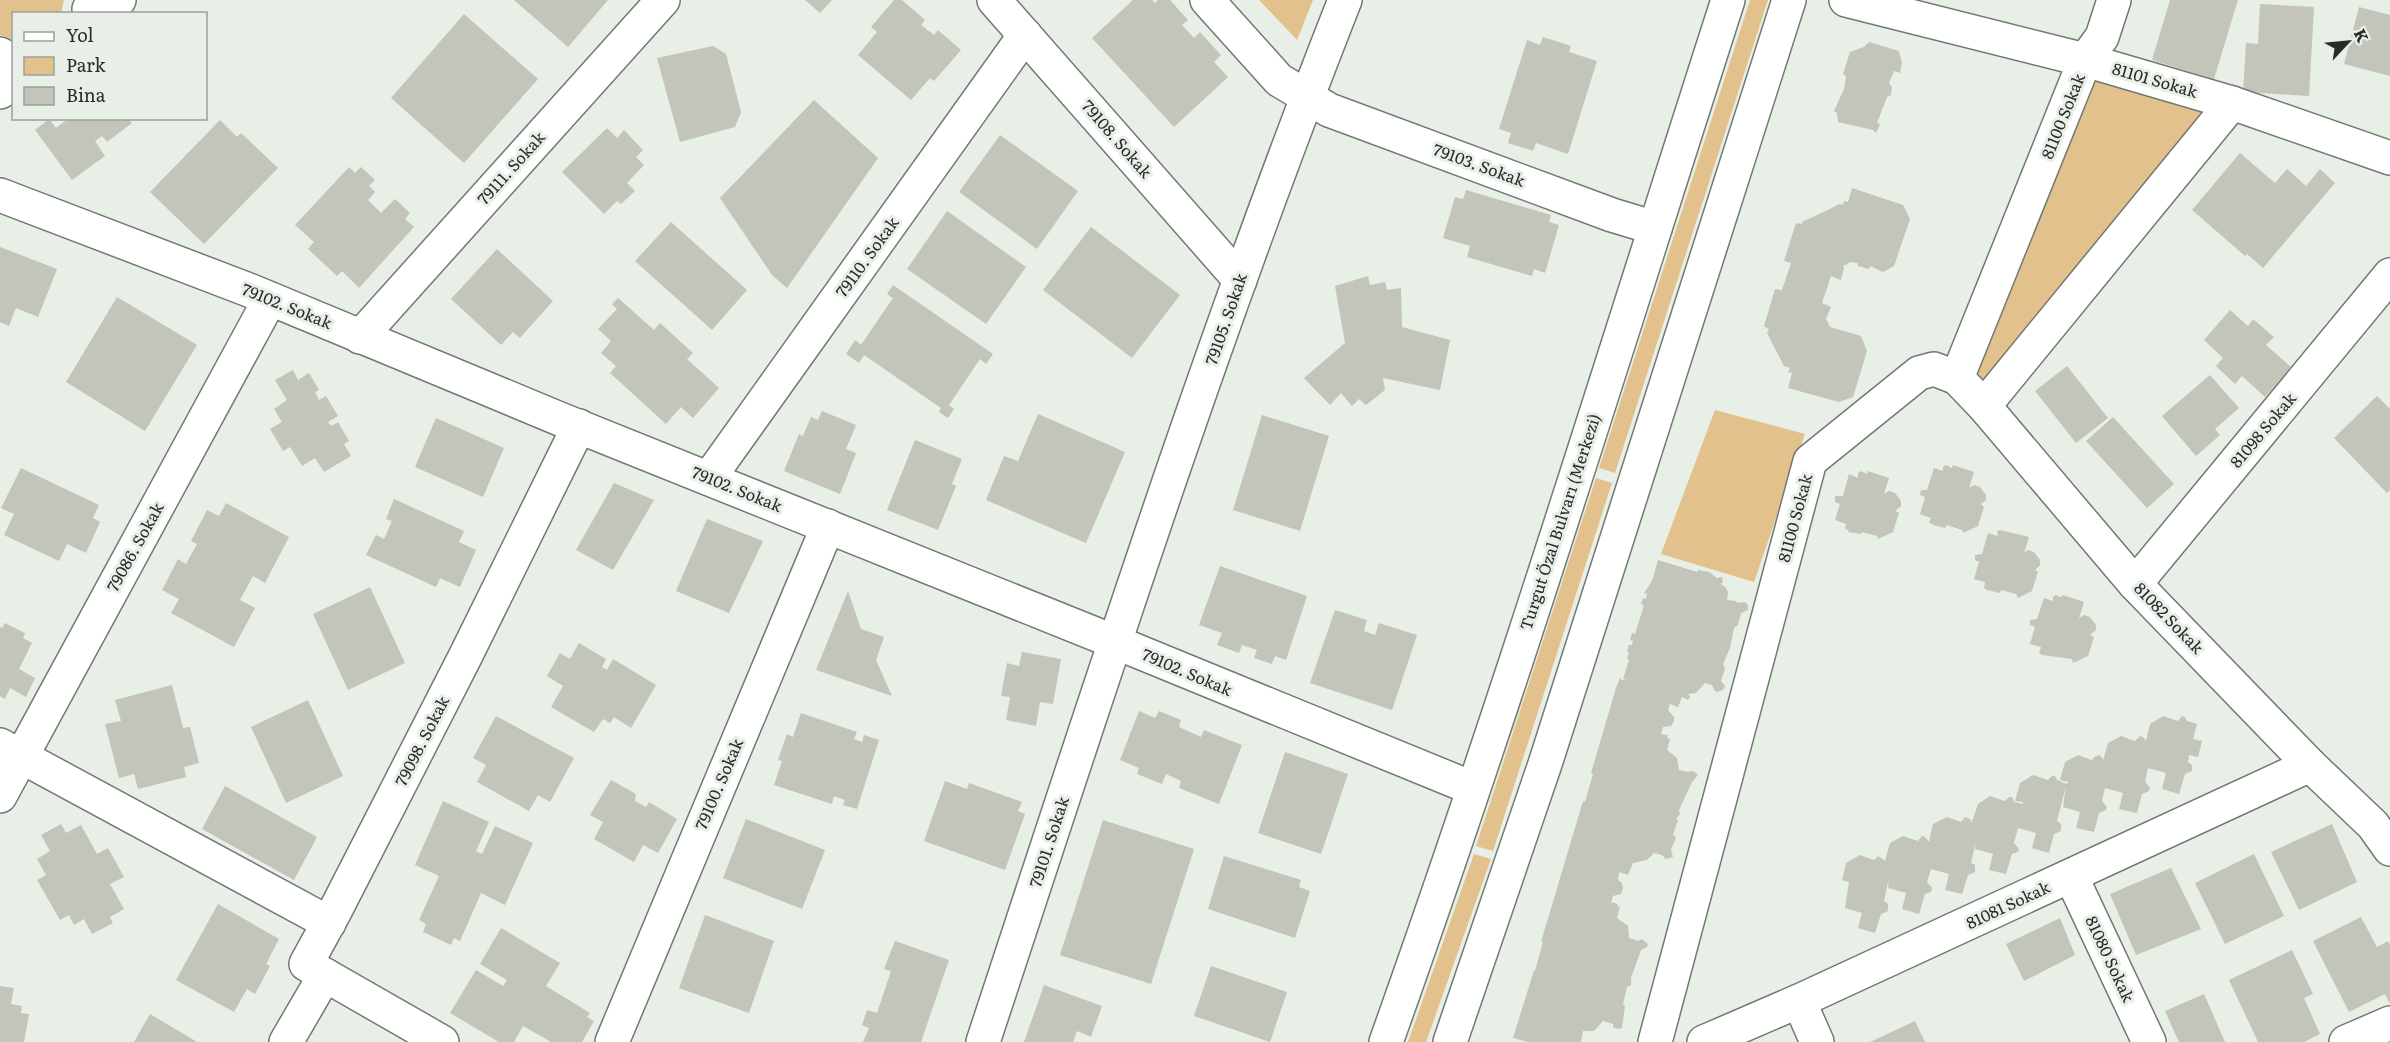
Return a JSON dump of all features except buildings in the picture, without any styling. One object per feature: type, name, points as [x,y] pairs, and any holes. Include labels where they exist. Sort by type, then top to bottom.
[{"type":"street","name":"79111. Sokak","points":[[360,337],[663,0]]},
{"type":"street","name":"79108. Sokak","points":[[994,0],[1240,280]]},
{"type":"street","name":"79103. Sokak","points":[[1207,0],[1279,80],[1340,114],[1654,228]]},
{"type":"street","name":"79105. Sokak","points":[[1115,642],[1240,280],[1345,0]]},
{"type":"street","name":"Turgut Özal Bulvarı (Merkezi)","points":[[1386,1042],[1579,467],[1728,0]]},
{"type":"street","points":[[1450,1042],[1545,764],[1789,0]]},
{"type":"street","name":"81101 Sokak","points":[[1846,0],[2085,60],[2232,103],[2390,158]]},
{"type":"street","name":"81100 Sokak","points":[[1655,1042],[1810,461],[1919,373],[1935,369],[1957,378],[2085,60],[2102,37],[2114,0]]},
{"type":"street","name":"79110. Sokak","points":[[709,478],[1025,35]]},
{"type":"street","points":[[1984,406],[2232,103]]},
{"type":"street","name":"79102. Sokak","points":[[0,195],[270,299],[1472,788]]},
{"type":"street","name":"81098 Sokak","points":[[2135,584],[2390,276]]},
{"type":"street","name":"79086. Sokak","points":[[0,796],[11,751],[270,299]]},
{"type":"street","name":"81082 Sokak","points":[[1957,378],[1984,406],[2135,584],[2310,765],[2373,825],[2390,849]]},
{"type":"street","name":"79098. Sokak","points":[[325,975],[306,964],[459,668],[579,426]]},
{"type":"street","name":"79100. Sokak","points":[[612,1042],[828,526]]},
{"type":"street","name":"79101. Sokak","points":[[983,1042],[1115,642]]},
{"type":"street","points":[[11,751],[329,923]]},
{"type":"street","name":"81081 Sokak","points":[[1704,1042],[1799,1001],[2310,765]]},
{"type":"street","name":"81080 Sokak","points":[[2071,876],[2149,1042]]},
{"type":"street","points":[[286,1042],[325,975],[442,1042]]},
{"type":"street","points":[[1799,1001],[1817,1042]]},
{"type":"street","points":[[2346,1042],[2390,1023]]},
{"type":"green space","points":[[0,0],[64,0],[61,12],[12,12],[12,39],[0,35]]},
{"type":"green space","points":[[1259,0],[1313,0],[1297,40]]},
{"type":"green space","points":[[1750,0],[1768,0],[1615,473],[1599,468]]},
{"type":"green space","points":[[2085,60],[2232,103],[1984,406],[1957,378]]},
{"type":"green space","points":[[1715,410],[1805,434],[1754,582],[1661,554]]},
{"type":"green space","points":[[1596,478],[1612,483],[1493,851],[1476,846]]},
{"type":"green space","points":[[1474,854],[1491,859],[1426,1042],[1408,1042]]}]
